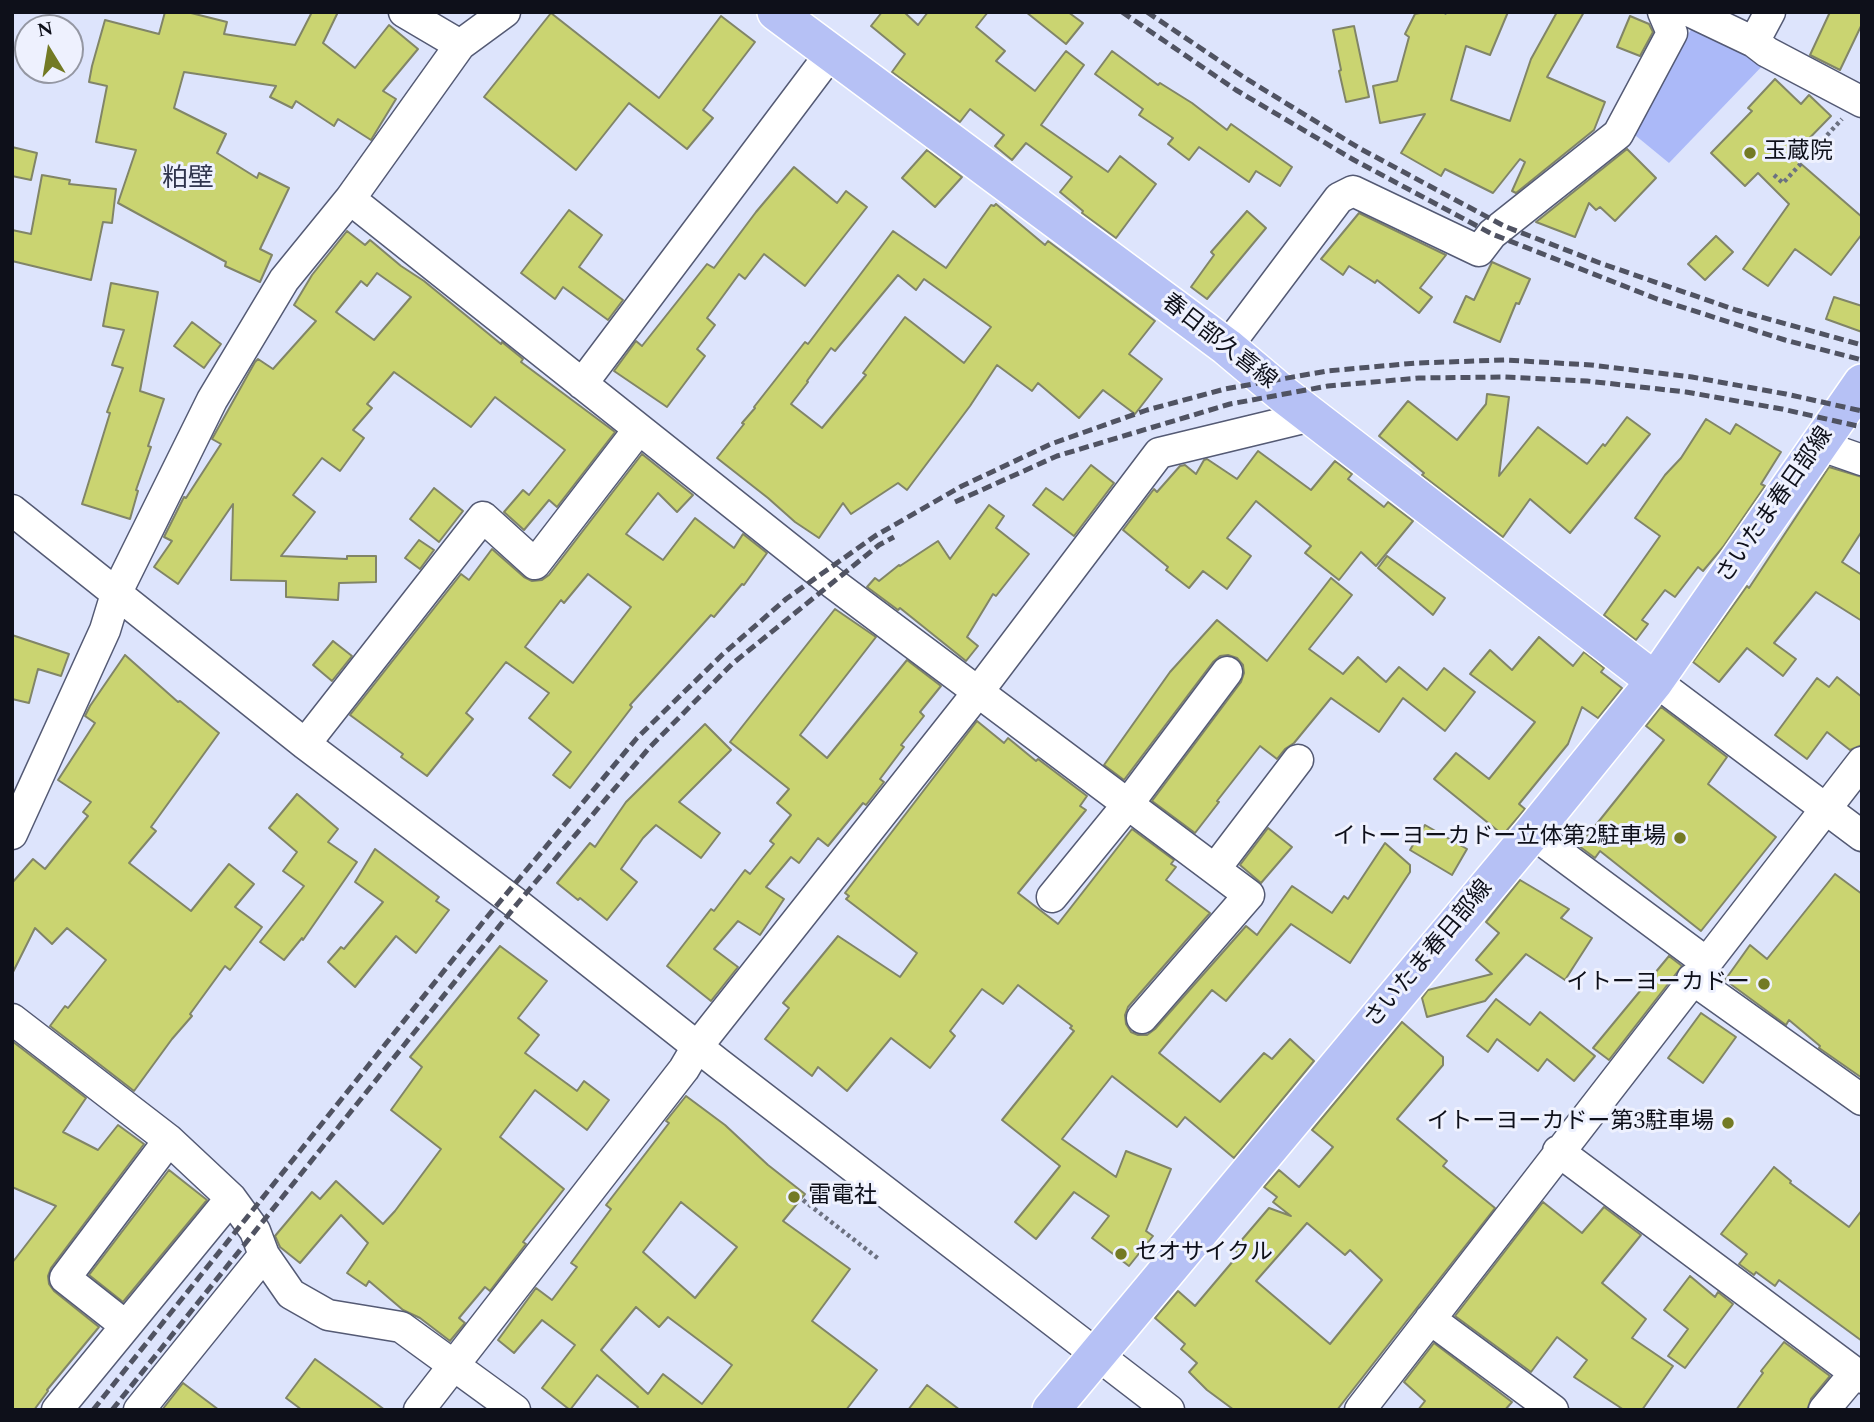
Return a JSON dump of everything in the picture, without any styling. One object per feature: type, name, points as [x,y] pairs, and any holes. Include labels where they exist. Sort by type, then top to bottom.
[{"type":"main road","name":"春日部久喜線","points":[[776,12],[1227,347],[1654,681]]},
{"type":"main road","name":"さいたま春日部線","points":[[1051,1410],[1532,833],[1654,681],[1862,383]]},
{"type":"street","points":[[404,12],[460,46]]},
{"type":"street","points":[[12,833],[105,630],[116,594],[212,400],[284,280],[350,199],[460,46],[505,12]]},
{"type":"street","points":[[1227,347],[1339,198],[1353,191],[1479,251],[1492,234],[1618,134],[1672,33],[1663,12]]},
{"type":"street","points":[[1691,12],[1859,96]]},
{"type":"street","points":[[1754,42],[1770,12]]},
{"type":"street","points":[[582,384],[831,53]]},
{"type":"street","points":[[350,199],[834,584],[1249,895],[1142,1018]]},
{"type":"street","points":[[419,1410],[675,1081],[697,1047],[978,692],[1158,453],[1312,416]]},
{"type":"street","points":[[305,744],[483,517],[535,564],[639,429]]},
{"type":"street","points":[[1819,445],[1862,460]]},
{"type":"street","points":[[12,510],[305,744],[517,904],[697,1047],[1169,1410]]},
{"type":"street","points":[[1052,897],[1128,804],[1227,672]]},
{"type":"street","points":[[1654,681],[1862,836]]},
{"type":"street","points":[[1215,869],[1298,760]]},
{"type":"street","points":[[1360,1410],[1862,762]]},
{"type":"street","points":[[1532,833],[1862,1100]]},
{"type":"street","points":[[12,1019],[169,1140],[231,1198],[255,1231],[264,1255],[291,1294],[328,1315],[401,1327],[515,1410]]},
{"type":"street","points":[[126,1326],[65,1278],[169,1140]]},
{"type":"street","points":[[1558,1152],[1858,1375],[1824,1410]]},
{"type":"street","points":[[57,1410],[231,1198]]},
{"type":"street","points":[[139,1410],[264,1255]]},
{"type":"street","points":[[1430,1319],[1553,1410]]},
{"type":"path","points":[[1774,175],[1783,183],[1859,96]]},
{"type":"path","points":[[803,1200],[880,1260]]},
{"type":"shaded area","points":[[1692,28],[1768,60],[1669,163],[1630,131]]},
{"type":"building","points":[[165,12],[187,12],[227,22],[224,34],[295,45],[312,12],[338,12],[323,43],[355,68],[389,25],[418,49],[383,91],[396,99],[371,140],[338,119],[334,126],[296,101],[292,108],[270,97],[276,86],[184,72],[174,108],[226,134],[217,153],[257,178],[259,173],[289,188],[260,249],[272,255],[260,282],[225,266],[226,262],[118,203],[136,150],[96,142],[107,86],[89,82],[105,20],[159,34]]},
{"type":"building","points":[[882,12],[904,12],[918,25],[928,12],[988,12],[976,27],[1005,51],[996,61],[1035,91],[1066,51],[1084,65],[1041,125],[1108,172],[1120,156],[1156,184],[1116,238],[1082,213],[1083,211],[1060,192],[1072,177],[1026,143],[1012,160],[995,146],[1004,135],[970,109],[960,122],[892,72],[905,54],[871,26]]},
{"type":"building","points":[[1026,12],[1068,12],[1083,23],[1066,44]]},
{"type":"building","points":[[1508,12],[1490,55],[1466,46],[1451,100],[1510,121],[1531,59],[1557,12],[1584,12],[1547,77],[1605,102],[1594,130],[1516,193],[1512,191],[1525,162],[1520,159],[1493,193],[1445,169],[1441,176],[1401,153],[1425,114],[1380,123],[1373,86],[1397,81],[1409,37],[1405,34],[1415,14]]},
{"type":"building","points":[[1830,12],[1862,12],[1862,24],[1840,70],[1810,55]]},
{"type":"building","points":[[551,13],[659,98],[721,16],[755,42],[703,110],[713,118],[687,149],[629,103],[576,170],[484,97]]},
{"type":"building","points":[[1630,16],[1649,24],[1653,32],[1640,56],[1617,47]]},
{"type":"building","points":[[1354,26],[1369,97],[1346,102],[1333,30]]},
{"type":"building","points":[[1112,51],[1158,85],[1160,83],[1192,103],[1227,130],[1231,124],[1292,167],[1280,186],[1256,171],[1249,182],[1199,147],[1189,160],[1168,144],[1173,138],[1139,115],[1143,109],[1095,74]]},
{"type":"building","points":[[1775,79],[1801,104],[1809,95],[1831,116],[1792,156],[1862,217],[1862,234],[1831,275],[1795,249],[1768,286],[1743,269],[1789,204],[1758,173],[1745,186],[1711,153],[1752,111],[1748,108]]},
{"type":"building","points":[[12,147],[37,153],[31,180],[12,176]]},
{"type":"building","points":[[1627,149],[1656,178],[1615,221],[1600,207],[1596,210],[1589,203],[1575,237],[1536,222]]},
{"type":"building","points":[[927,150],[962,177],[935,207],[902,178]]},
{"type":"building","points":[[794,167],[837,203],[846,191],[867,207],[805,286],[764,254],[745,279],[739,274],[707,318],[715,325],[697,349],[705,356],[667,407],[614,371],[636,341],[642,346],[707,264],[714,268]]},
{"type":"building","points":[[42,175],[70,180],[69,184],[116,189],[112,223],[103,222],[91,280],[12,261],[12,230],[31,234]]},
{"type":"building","points":[[996,204],[1045,245],[1048,241],[1155,321],[1129,354],[1162,379],[1135,414],[1103,390],[1079,418],[1038,383],[1032,391],[997,365],[907,490],[898,483],[851,514],[843,503],[819,538],[795,522],[717,458],[893,231],[946,268],[991,205]],"holes":[[[898,275],[916,290],[924,279],[991,327],[964,363],[905,317],[863,373],[866,375],[822,428],[791,404],[831,348],[835,351]]]},
{"type":"building","points":[[569,210],[602,235],[579,267],[623,300],[608,320],[563,287],[555,299],[521,273]]},
{"type":"building","points":[[1247,211],[1266,228],[1207,299],[1191,287],[1214,255],[1211,252]]},
{"type":"building","points":[[1359,213],[1446,255],[1420,288],[1432,297],[1419,313],[1377,280],[1375,283],[1349,266],[1343,275],[1321,259]]},
{"type":"building","points":[[347,231],[365,245],[370,240],[501,344],[502,342],[523,359],[521,362],[615,432],[557,507],[549,500],[524,530],[504,512],[523,490],[529,495],[565,450],[495,397],[471,427],[394,372],[367,404],[372,408],[353,430],[364,438],[340,471],[322,458],[293,495],[315,512],[281,556],[347,559],[347,556],[376,556],[376,582],[339,583],[338,600],[286,597],[286,581],[231,580],[233,504],[178,584],[154,567],[172,541],[164,537],[184,497],[186,498],[221,444],[212,439],[255,362],[258,359],[273,369],[316,321],[294,305],[312,275]],"holes":[[[377,273],[411,297],[374,340],[336,312],[361,281],[367,286]]]},
{"type":"building","points":[[1716,236],[1733,252],[1705,280],[1688,264]]},
{"type":"building","points":[[1492,262],[1530,279],[1519,304],[1516,303],[1500,342],[1454,322],[1466,296],[1474,300]]},
{"type":"building","points":[[111,283],[158,292],[140,391],[164,399],[148,446],[151,447],[136,490],[138,491],[130,519],[82,504],[110,413],[107,412],[123,368],[112,365],[124,330],[103,326]]},
{"type":"building","points":[[1834,297],[1862,306],[1862,332],[1826,319]]},
{"type":"building","points":[[192,322],[221,344],[204,368],[174,346]]},
{"type":"building","points":[[1487,394],[1509,397],[1499,476],[1538,427],[1587,464],[1627,417],[1650,434],[1570,533],[1530,499],[1503,537],[1422,475],[1424,473],[1379,436],[1408,401],[1457,440],[1486,404]]},
{"type":"building","points":[[1706,419],[1730,434],[1736,424],[1781,452],[1761,484],[1765,486],[1723,547],[1703,571],[1698,567],[1675,597],[1665,590],[1642,620],[1648,624],[1636,640],[1604,615],[1660,536],[1635,518],[1665,475],[1681,458]]},
{"type":"building","points":[[1258,451],[1311,490],[1335,461],[1352,474],[1348,479],[1384,507],[1388,502],[1413,521],[1376,566],[1361,552],[1339,580],[1305,553],[1311,546],[1256,501],[1227,538],[1251,556],[1227,589],[1203,571],[1189,588],[1123,530],[1154,489],[1157,492],[1180,466],[1185,465],[1196,474],[1207,459],[1237,479]]},
{"type":"building","points":[[642,454],[693,495],[677,512],[658,493],[626,534],[663,560],[695,518],[734,548],[743,534],[767,553],[744,585],[742,584],[714,617],[711,615],[630,705],[632,707],[570,788],[553,775],[571,752],[529,718],[549,693],[506,662],[466,713],[473,719],[427,776],[401,757],[403,754],[350,715],[461,574],[469,580],[492,549],[532,581],[542,580],[549,575]],"holes":[[[588,574],[631,607],[573,683],[525,647],[561,600],[564,603]]]},
{"type":"building","points":[[1091,465],[1114,483],[1074,536],[1033,505],[1046,488],[1063,500]]},
{"type":"building","points":[[1829,467],[1862,477],[1862,531],[1842,562],[1862,575],[1862,621],[1816,592],[1774,643],[1796,659],[1783,676],[1747,648],[1719,682],[1693,662],[1747,586],[1749,588]]},
{"type":"building","points":[[434,488],[463,511],[439,542],[410,519]]},
{"type":"building","points":[[989,505],[1004,516],[996,528],[1029,554],[996,596],[993,594],[967,637],[978,646],[966,661],[900,608],[898,610],[867,587],[875,578],[879,581],[938,541],[950,559]]},
{"type":"building","points":[[419,540],[434,550],[420,569],[405,558]]},
{"type":"building","points":[[1387,556],[1445,598],[1433,615],[1378,568]]},
{"type":"building","points":[[1331,578],[1352,595],[1309,649],[1343,674],[1358,657],[1386,682],[1399,667],[1427,690],[1444,668],[1475,692],[1445,731],[1403,698],[1379,732],[1331,698],[1294,743],[1277,759],[1260,746],[1195,833],[1152,801],[1241,682],[1243,665],[1237,658],[1228,655],[1220,656],[1213,662],[1124,780],[1104,765],[1170,672],[1217,620],[1267,661]]},
{"type":"building","points":[[835,609],[876,637],[800,735],[827,758],[907,660],[941,686],[920,712],[924,716],[901,745],[904,747],[880,779],[884,782],[866,805],[863,803],[828,846],[818,838],[799,863],[791,857],[766,887],[784,899],[760,935],[738,921],[714,949],[738,967],[711,1001],[667,966],[745,870],[750,874],[774,844],[770,841],[791,815],[777,803],[789,789],[730,742]]},
{"type":"building","points":[[12,635],[69,654],[61,676],[38,669],[29,703],[12,699]]},
{"type":"building","points":[[1539,637],[1573,666],[1584,652],[1604,668],[1601,672],[1622,688],[1598,718],[1582,707],[1568,744],[1519,804],[1525,809],[1503,835],[1434,779],[1456,753],[1489,779],[1535,722],[1470,674],[1490,650],[1512,670]]},
{"type":"building","points":[[333,641],[352,656],[332,681],[313,665]]},
{"type":"building","points":[[125,655],[178,702],[219,733],[151,827],[156,831],[129,863],[191,911],[229,864],[254,884],[235,907],[262,927],[230,970],[225,966],[190,1014],[192,1016],[134,1091],[50,1026],[106,960],[67,928],[52,944],[35,928],[12,974],[12,883],[33,859],[45,869],[88,816],[83,812],[91,802],[58,780],[95,723],[85,716],[90,706]]},
{"type":"building","points":[[1837,677],[1862,697],[1862,745],[1850,750],[1827,732],[1807,759],[1775,735],[1817,678],[1829,687]]},
{"type":"building","name":"イトーヨーカドー立体第2駐車場","points":[[1661,707],[1727,757],[1708,784],[1776,837],[1701,931],[1600,851],[1595,858],[1579,846],[1664,740],[1646,726]]},
{"type":"building","points":[[977,721],[1004,743],[1008,738],[1087,796],[1080,806],[1086,810],[1018,893],[1058,924],[1132,829],[1174,860],[1171,864],[1176,867],[1166,880],[1210,913],[1128,1007],[1126,1024],[1131,1032],[1138,1035],[1147,1035],[1155,1029],[1246,926],[1257,935],[1292,886],[1332,913],[1344,896],[1348,899],[1385,843],[1410,865],[1410,872],[1350,963],[1291,924],[1226,1001],[1212,990],[1159,1053],[1220,1102],[1264,1053],[1272,1059],[1290,1039],[1314,1061],[1234,1158],[1185,1117],[1177,1127],[1112,1076],[1062,1139],[1116,1177],[1126,1151],[1171,1169],[1146,1231],[1153,1236],[1129,1266],[1092,1238],[1109,1216],[1074,1192],[1036,1239],[1015,1222],[1060,1166],[1002,1120],[1074,1031],[1070,1028],[1072,1026],[1018,985],[1003,1004],[982,989],[950,1031],[955,1036],[930,1068],[891,1038],[847,1091],[818,1067],[812,1076],[765,1039],[789,1008],[783,1003],[838,936],[900,977],[917,953],[846,899],[849,896],[845,893]]},
{"type":"building","points":[[705,724],[731,750],[679,802],[720,833],[701,858],[656,825],[621,869],[637,882],[607,920],[557,883],[590,843],[595,847],[626,802]]},
{"type":"building","points":[[297,794],[338,829],[328,842],[357,862],[303,940],[302,938],[284,960],[260,942],[304,886],[283,871],[297,852],[269,828]]},
{"type":"building","points":[[1425,825],[1467,849],[1452,875],[1410,850]]},
{"type":"building","points":[[1268,828],[1292,847],[1261,883],[1240,865]]},
{"type":"building","points":[[375,849],[439,897],[436,901],[449,910],[416,953],[396,936],[355,987],[328,962],[341,947],[344,949],[383,902],[355,882]]},
{"type":"building","name":"イトーヨーカドー","points":[[1835,874],[1862,894],[1862,1078],[1819,1048],[1820,1046],[1789,1020],[1786,1025],[1725,980],[1750,945],[1767,959]]},
{"type":"building","points":[[1520,880],[1569,909],[1561,918],[1592,938],[1565,980],[1526,954],[1485,1001],[1427,1017],[1422,998],[1428,990],[1492,974],[1476,960],[1499,933],[1486,922]]},
{"type":"building","points":[[500,946],[547,981],[518,1018],[539,1035],[525,1053],[577,1091],[584,1081],[609,1100],[587,1130],[535,1090],[500,1137],[564,1189],[490,1291],[485,1287],[459,1318],[465,1323],[450,1341],[420,1318],[403,1310],[369,1281],[366,1286],[347,1273],[368,1243],[341,1215],[300,1263],[280,1247],[275,1236],[312,1192],[320,1199],[336,1181],[383,1224],[395,1211],[441,1149],[391,1110],[422,1067],[410,1057]]},
{"type":"building","points":[[1669,956],[1682,966],[1609,1060],[1593,1048]]},
{"type":"building","points":[[1496,999],[1530,1025],[1540,1012],[1595,1056],[1574,1081],[1547,1059],[1538,1071],[1497,1039],[1488,1052],[1467,1036]]},
{"type":"building","points":[[1701,1013],[1736,1037],[1703,1083],[1668,1058]]},
{"type":"building","points":[[1402,1022],[1443,1057],[1443,1065],[1397,1119],[1447,1161],[1443,1166],[1495,1208],[1337,1410],[1234,1410],[1207,1390],[1189,1372],[1197,1363],[1181,1349],[1185,1344],[1155,1318],[1178,1291],[1195,1306],[1239,1254],[1234,1249],[1269,1208],[1291,1216],[1273,1202],[1277,1197],[1264,1187],[1279,1170],[1299,1187],[1333,1147],[1312,1130]],"holes":[[[1307,1223],[1345,1255],[1350,1250],[1382,1280],[1330,1344],[1256,1281]]]},
{"type":"building","points":[[12,1041],[86,1098],[63,1132],[98,1150],[118,1125],[144,1144],[51,1268],[49,1284],[54,1291],[99,1327],[34,1410],[12,1410],[12,1263],[56,1206],[12,1187]]},
{"type":"building","points":[[686,1096],[725,1125],[768,1165],[805,1194],[783,1221],[850,1269],[812,1321],[877,1370],[846,1410],[636,1410],[638,1407],[597,1375],[570,1410],[542,1388],[575,1345],[542,1320],[514,1353],[498,1340],[536,1288],[552,1300],[577,1267],[571,1263],[611,1209],[606,1205],[669,1123],[666,1121]],"holes":[[[681,1202],[737,1247],[695,1298],[643,1252]],[[636,1307],[659,1327],[668,1317],[732,1365],[702,1404],[663,1374],[648,1394],[601,1350]]]},
{"type":"building","points":[[1774,1167],[1791,1181],[1790,1183],[1849,1227],[1862,1210],[1862,1341],[1779,1280],[1775,1286],[1739,1264],[1747,1254],[1721,1234]]},
{"type":"building","points":[[169,1170],[207,1200],[123,1302],[89,1275]]},
{"type":"building","points":[[1543,1202],[1582,1233],[1604,1207],[1641,1235],[1602,1283],[1646,1319],[1632,1338],[1673,1366],[1642,1410],[1624,1410],[1574,1377],[1587,1360],[1557,1337],[1531,1372],[1455,1316]]},
{"type":"building","points":[[1690,1276],[1715,1297],[1718,1292],[1733,1304],[1685,1368],[1668,1356],[1688,1329],[1664,1310]]},
{"type":"building","points":[[1784,1342],[1830,1376],[1811,1399],[1807,1410],[1736,1410],[1763,1373],[1761,1371]]},
{"type":"building","points":[[1434,1343],[1512,1402],[1505,1410],[1418,1410],[1425,1401],[1404,1382]]},
{"type":"building","points":[[315,1359],[385,1410],[302,1410],[286,1398]]},
{"type":"building","points":[[183,1383],[219,1410],[162,1410]]},
{"type":"building","points":[[927,1385],[960,1410],[908,1410]]},
{"type":"railway","points":[[1122,12],[1236,90],[1354,160],[1492,234],[1657,299],[1785,340],[1862,360]]},
{"type":"railway","points":[[1147,12],[1245,78],[1359,148],[1504,226],[1600,263],[1736,310],[1862,345]]},
{"type":"railway","points":[[93,1410],[487,917],[637,738],[723,654],[786,599],[875,536],[962,486],[1051,444],[1147,410],[1225,389],[1327,371],[1416,363],[1505,360],[1591,365],[1692,377],[1862,411]]},
{"type":"railway","points":[[955,502],[1057,456],[1230,404],[1328,386],[1419,378],[1504,377],[1587,381],[1686,392],[1862,427]]},
{"type":"railway","points":[[112,1410],[517,904],[649,748],[732,664],[879,545],[894,537]]},
{"type":"place","name":"玉蔵院","points":[[1750,153]]},
{"type":"place","name":"イトーヨーカドー立体第2駐車場","points":[[1680,838]]},
{"type":"place","name":"イトーヨーカドー","points":[[1764,984]]},
{"type":"place","name":"イトーヨーカドー第3駐車場","points":[[1728,1123]]},
{"type":"place","name":"雷電社","points":[[794,1197]]},
{"type":"place","name":"セオサイクル","points":[[1121,1254]]},
{"type":"district","name":"粕壁","points":[[188,181]]}]
